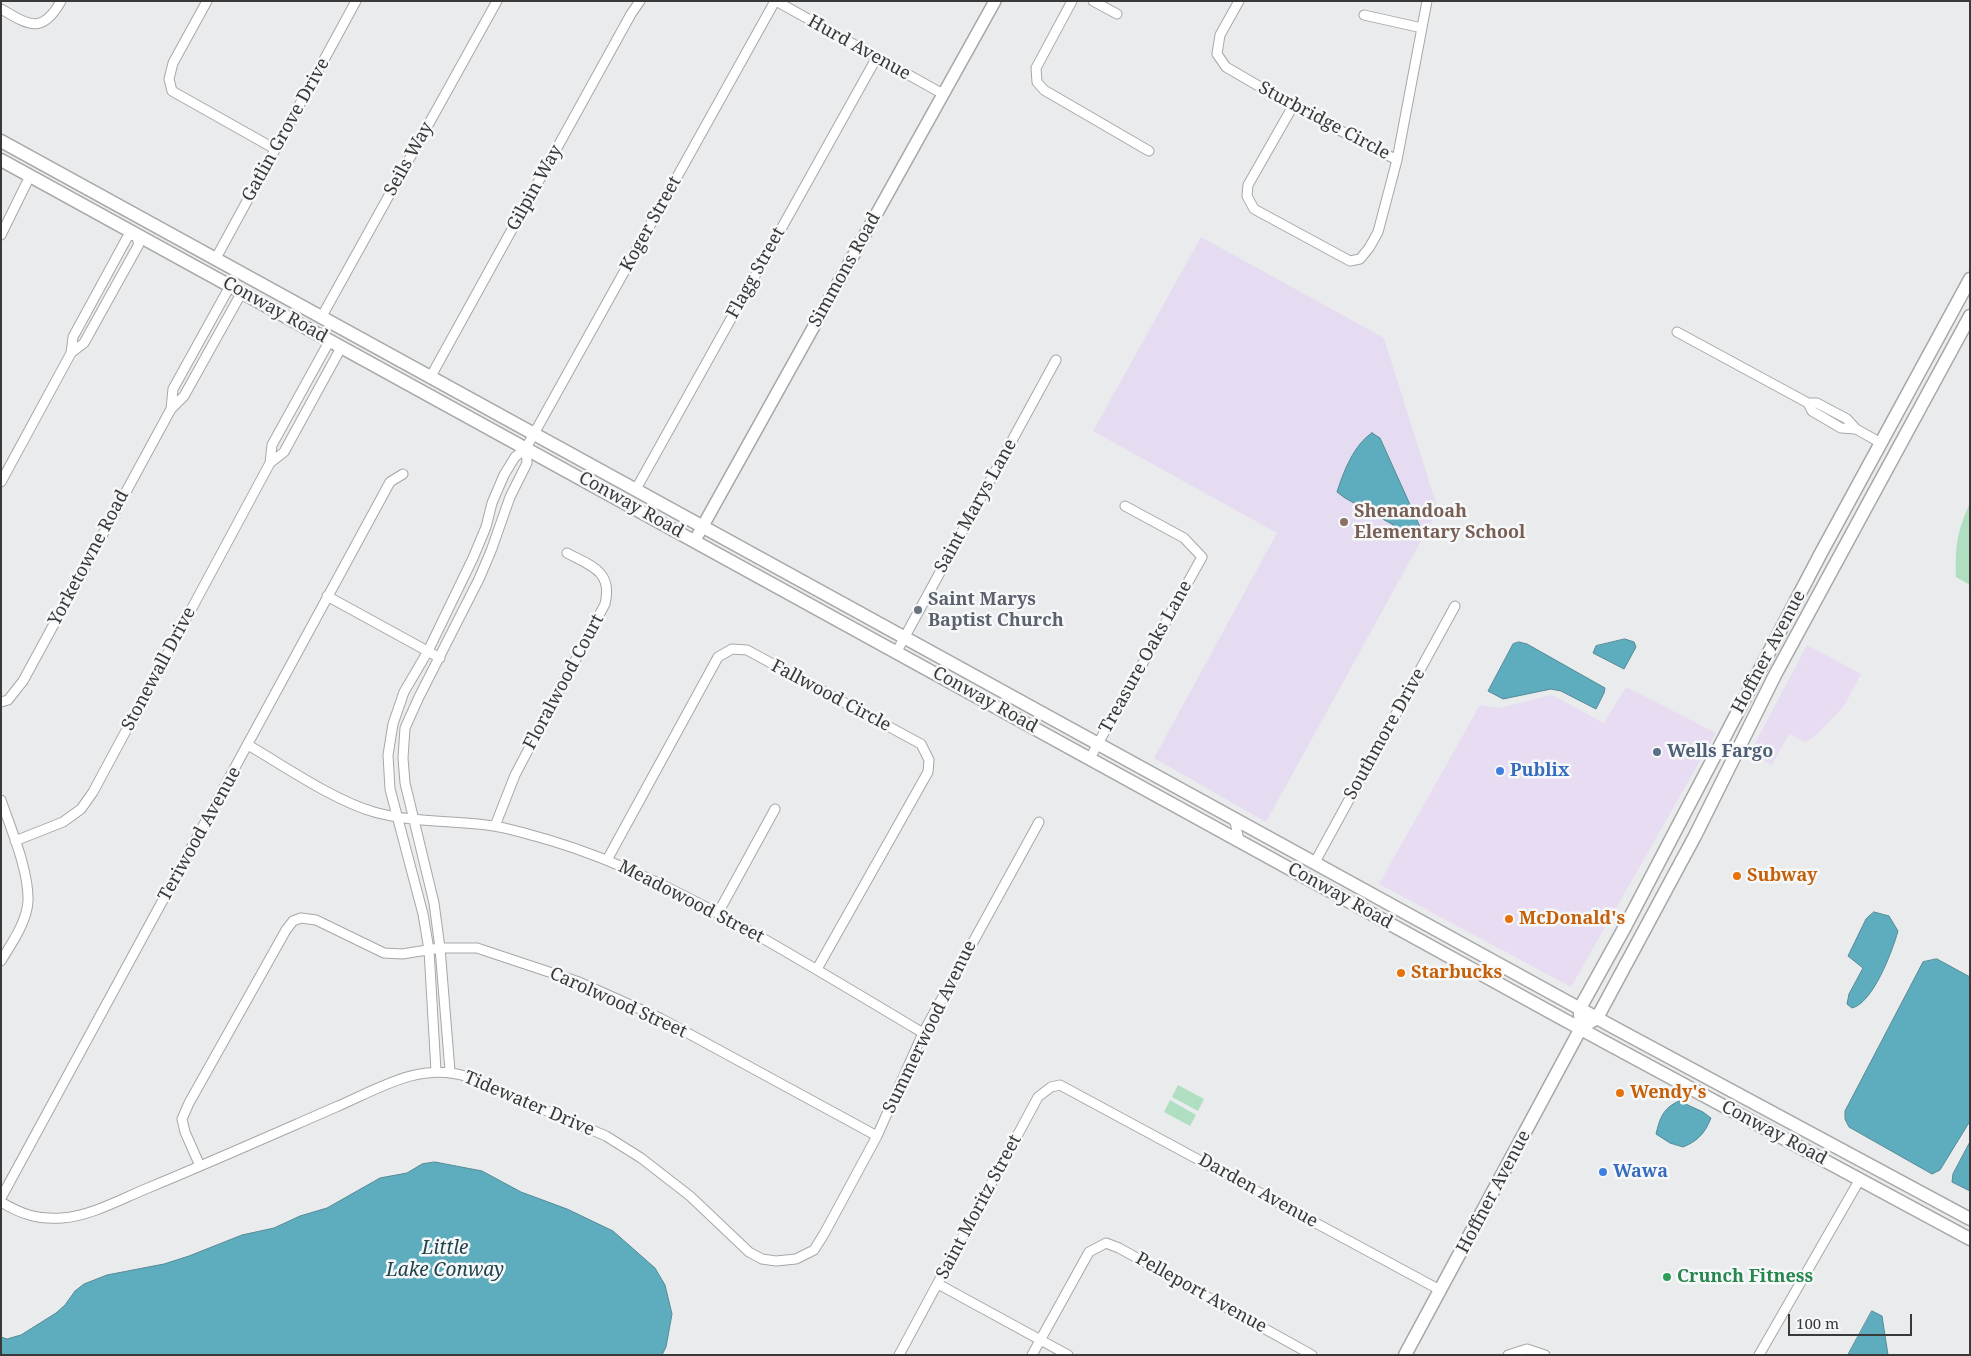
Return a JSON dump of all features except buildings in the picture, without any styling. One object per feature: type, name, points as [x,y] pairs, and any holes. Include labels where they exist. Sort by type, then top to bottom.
[{"type":"main road","name":"Conway Road","points":[[1,141],[703,525],[1597,1018],[1970,1219]]},
{"type":"main road","name":"Conway Road","points":[[1,160],[1581,1028],[1970,1239]]},
{"type":"main road","points":[[30,176],[47,175],[77,182]]},
{"type":"main road","points":[[170,253],[201,260],[216,258]]},
{"type":"main road","name":"Hoffner Avenue","points":[[1580,1008],[1626,925],[1881,442],[1970,279]]},
{"type":"main road","points":[[1961,332],[1958,317],[1970,293]]},
{"type":"main road","points":[[264,304],[304,316],[322,316]]},
{"type":"main road","name":"Hoffner Avenue","points":[[1405,1355],[1581,1028],[1597,1018],[1695,836],[1775,675],[1970,316]]},
{"type":"main road","points":[[1928,394],[1922,383],[1942,342],[1948,318]]},
{"type":"main road","points":[[330,340],[347,342],[375,353],[394,356]]},
{"type":"main road","points":[[1775,675],[1772,660],[1806,595],[1809,578]]},
{"type":"main road","points":[[1753,720],[1753,708],[1763,690],[1764,677],[1760,670]]},
{"type":"main road","points":[[1304,876],[1329,881],[1369,904],[1384,900]]},
{"type":"main road","points":[[1374,914],[1393,913],[1420,928],[1442,932]]},
{"type":"main road","points":[[1580,1008],[1581,1028]]},
{"type":"main road","points":[[1732,1110],[1747,1106],[1765,1108]]},
{"type":"main road","points":[[1852,1155],[1860,1169],[1860,1179],[1876,1176],[1897,1179]]},
{"type":"street","points":[[1,9],[27,24],[35,23],[42,22],[53,16],[60,1]]},
{"type":"street","points":[[207,1],[173,63],[169,78],[172,92],[275,149]]},
{"type":"street","name":"Gatlin Grove Drive","points":[[216,258],[356,1]]},
{"type":"street","name":"Seils Way","points":[[322,316],[497,1]]},
{"type":"street","name":"Gilpin Way","points":[[431,376],[631,14],[640,1]]},
{"type":"street","name":"Hurd Avenue","points":[[776,1],[943,94]]},
{"type":"street","name":"Koger Street","points":[[526,448],[776,1]]},
{"type":"street","points":[[1072,1],[1036,68],[1037,82],[1044,90],[1149,151]]},
{"type":"street","points":[[1093,1],[1117,14]]},
{"type":"street","name":"Sturbridge Circle","points":[[1239,1],[1220,35],[1217,54],[1226,67],[1293,106],[1397,160],[1427,1]]},
{"type":"street","name":"Simmons Road","points":[[694,540],[943,94],[990,3]]},
{"type":"street","points":[[1364,15],[1422,28]]},
{"type":"street","name":"Flagg Street","points":[[636,489],[877,57]]},
{"type":"street","points":[[1293,106],[1248,185],[1247,196],[1254,209],[1350,261],[1360,259],[1378,232],[1397,160]]},
{"type":"street","points":[[1,235],[30,176]]},
{"type":"street","points":[[1,482],[71,353],[84,343],[139,244],[136,234],[145,220]]},
{"type":"street","name":"Yorketowne Road","points":[[171,408],[173,389],[236,289]]},
{"type":"street","name":"Yorketowne Road","points":[[1,702],[8,700],[23,681],[171,408],[184,396],[236,289]]},
{"type":"street","points":[[1677,332],[1808,403],[1817,402],[1847,419],[1856,429],[1881,442]]},
{"type":"street","name":"Stonewall Drive","points":[[15,841],[63,822],[81,809],[93,792],[270,463],[272,446],[330,340]]},
{"type":"street","name":"Stonewall Drive","points":[[270,463],[284,452],[342,346]]},
{"type":"street","name":"Saint Marys Lane","points":[[897,651],[1056,360]]},
{"type":"street","points":[[436,1071],[429,950],[423,914],[390,789],[388,755],[393,724],[404,692],[428,651],[473,558],[501,481],[515,457],[526,448]]},
{"type":"street","points":[[450,1072],[440,948],[434,903],[405,783],[402,758],[405,728],[491,551],[510,497],[527,463],[526,448]]},
{"type":"street","name":"Teriwood Avenue","points":[[1,1200],[390,482],[403,474]]},
{"type":"street","name":"Treasure Oaks Lane","points":[[1090,758],[1202,557],[1184,538],[1124,506]]},
{"type":"street","name":"Floralwood Court","points":[[495,826],[515,775],[608,592],[606,579],[600,571],[567,553]]},
{"type":"street","points":[[327,596],[440,658]]},
{"type":"street","name":"Southmore Drive","points":[[1315,862],[1456,606]]},
{"type":"street","name":"Fallwood Circle","points":[[607,860],[718,657],[732,649],[747,650],[921,744],[929,760],[928,772],[816,969]]},
{"type":"street","name":"Meadowood Street","points":[[248,746],[346,801],[374,812],[413,819],[495,826],[549,840],[607,860],[665,885],[718,913],[923,1033]]},
{"type":"street","points":[[1,800],[26,881],[28,903],[21,926],[1,961]]},
{"type":"street","points":[[718,913],[775,809]]},
{"type":"street","points":[[1222,831],[1234,818]]},
{"type":"street","points":[[1234,818],[1239,840]]},
{"type":"street","name":"Summerwood Avenue","points":[[824,1234],[877,1136],[923,1033],[1039,822]]},
{"type":"street","name":"Carolwood Street","points":[[200,1166],[185,1132],[182,1119],[198,1086],[286,930],[293,921],[302,918],[316,920],[384,953],[402,954],[440,948],[477,948],[579,982],[660,1018],[877,1136]]},
{"type":"street","name":"Tidewater Drive","points":[[1,1200],[13,1209],[39,1219],[64,1218],[88,1213],[390,1082],[436,1071],[465,1076],[606,1136],[641,1158],[690,1196],[749,1252],[762,1260],[776,1262],[796,1259],[814,1250],[824,1234]]},
{"type":"street","name":"Saint Moritz Street","points":[[899,1355],[1038,1097],[1051,1087],[1060,1084],[1076,1092]]},
{"type":"street","name":"Darden Avenue","points":[[1076,1092],[1440,1290]]},
{"type":"street","points":[[1759,1355],[1860,1179]]},
{"type":"street","name":"Pelleport Avenue","points":[[1041,1340],[1088,1252],[1106,1243],[1119,1248],[1312,1355]]},
{"type":"street","points":[[938,1284],[1068,1355]]},
{"type":"street","points":[[1032,1355],[1041,1340]]},
{"type":"street","points":[[1508,1355],[1527,1349],[1545,1355]]},
{"type":"shaded area","name":"Shenandoah Elementary School","points":[[1201,237],[1384,338],[1438,510],[1266,822],[1154,758],[1277,533],[1093,431]]},
{"type":"shaded area","points":[[1807,645],[1861,674],[1844,706],[1815,736],[1805,742],[1789,734],[1772,765],[1750,753]]},
{"type":"shaded area","points":[[1626,687],[1716,733],[1571,987],[1379,884],[1480,705],[1499,708],[1552,695],[1604,723]]},
{"type":"green space","points":[[1970,503],[1970,585],[1956,577],[1956,566],[1962,522]]},
{"type":"green space","points":[[1178,1085],[1204,1099],[1198,1111],[1172,1097]]},
{"type":"green space","points":[[1170,1100],[1196,1115],[1190,1126],[1164,1112]]},
{"type":"water","points":[[1372,433],[1380,438],[1421,529],[1421,534],[1415,537],[1337,492],[1355,451]]},
{"type":"water","points":[[1625,639],[1634,642],[1636,647],[1624,669],[1593,653],[1596,646]]},
{"type":"water","points":[[1519,642],[1527,644],[1605,688],[1596,709],[1561,691],[1551,689],[1503,699],[1488,691],[1513,644]]},
{"type":"water","points":[[1874,912],[1889,916],[1898,931],[1881,976],[1867,997],[1860,1004],[1852,1008],[1847,1004],[1849,994],[1863,968],[1848,956],[1866,919]]},
{"type":"water","points":[[1937,959],[1970,977],[1970,1121],[1940,1170],[1932,1174],[1849,1127],[1845,1119],[1845,1111],[1923,962]]},
{"type":"water","points":[[1679,1101],[1703,1112],[1711,1118],[1700,1136],[1683,1147],[1670,1143],[1656,1134],[1663,1114],[1669,1107]]},
{"type":"water","points":[[1970,1142],[1970,1191],[1952,1182],[1953,1174]]},
{"type":"water","name":"Little Lake Conway","points":[[435,1162],[482,1171],[521,1192],[567,1209],[613,1231],[655,1268],[665,1285],[672,1314],[666,1347],[662,1355],[1,1355],[1,1337],[7,1339],[21,1335],[56,1313],[65,1305],[75,1291],[84,1284],[107,1275],[164,1264],[242,1235],[274,1228],[300,1216],[327,1208],[380,1178],[407,1173],[422,1164]]},
{"type":"water","points":[[1872,1311],[1882,1316],[1888,1355],[1848,1355]]},
{"type":"place","name":"Shenandoah Elementary School","points":[[1344,522]]},
{"type":"place","name":"Saint Marys Baptist Church","points":[[918,610]]},
{"type":"place","name":"Wells Fargo","points":[[1657,752]]},
{"type":"place","name":"Publix","points":[[1500,771]]},
{"type":"place","name":"Subway","points":[[1737,876]]},
{"type":"place","name":"McDonald's","points":[[1509,919]]},
{"type":"place","name":"Starbucks","points":[[1401,973]]},
{"type":"place","name":"Wendy's","points":[[1620,1093]]},
{"type":"place","name":"Wawa","points":[[1603,1172]]},
{"type":"place","name":"Crunch Fitness","points":[[1667,1277]]}]
